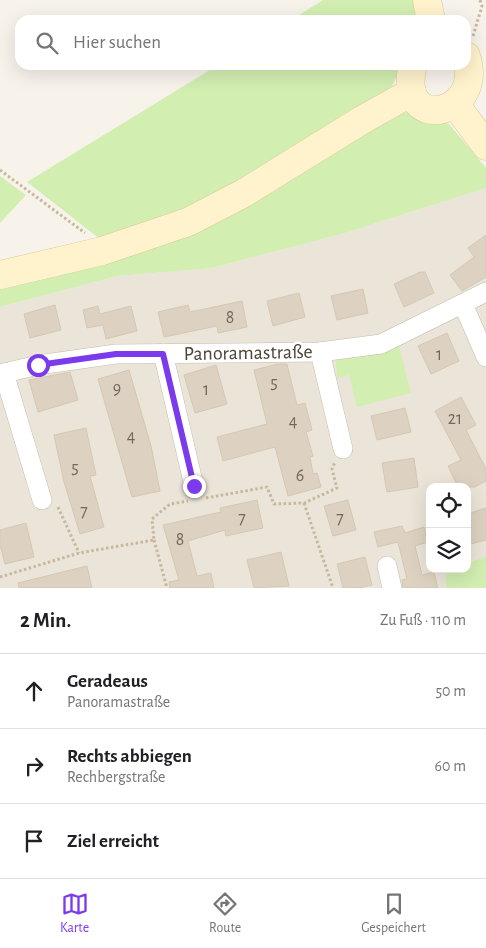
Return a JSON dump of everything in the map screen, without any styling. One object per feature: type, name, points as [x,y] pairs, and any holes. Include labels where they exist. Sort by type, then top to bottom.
[{"type":"street","points":[[427,0],[430,15]]},
{"type":"street","points":[[412,70],[410,78],[412,92],[420,103],[432,110],[445,111],[458,108],[469,98],[475,84],[474,69],[471,64]]},
{"type":"street","points":[[0,274],[102,252],[188,222],[244,193],[412,92]]},
{"type":"street","points":[[458,108],[486,146]]},
{"type":"street","name":"Panoramastraße","points":[[2,374],[116,354],[320,352],[381,344],[486,292]]},
{"type":"street","points":[[463,304],[486,357]]},
{"type":"street","points":[[320,352],[343,449]]},
{"type":"street","points":[[163,354],[197,495]]},
{"type":"street","points":[[2,374],[42,500]]},
{"type":"street","points":[[387,566],[392,588]]},
{"type":"path","points":[[471,40],[482,6],[480,0]]},
{"type":"path","points":[[0,170],[88,236],[102,252]]},
{"type":"path","points":[[167,588],[154,540],[152,519],[170,504],[197,495],[267,486],[274,504],[304,503],[337,488],[332,469],[343,449]]},
{"type":"path","points":[[42,500],[54,497],[79,553]]},
{"type":"path","points":[[304,503],[332,588]]},
{"type":"path","points":[[0,577],[79,553],[154,540]]},
{"type":"shaded area","points":[[486,188],[486,588],[0,588],[0,307],[117,276],[212,268],[345,233]]},
{"type":"green space","points":[[323,0],[417,0],[418,15],[299,15]]},
{"type":"green space","points":[[210,70],[400,70],[392,86],[362,110],[230,193],[105,243],[27,182]]},
{"type":"green space","points":[[410,112],[449,124],[486,168],[486,188],[345,233],[212,268],[117,276],[0,307],[0,283],[115,256],[396,114]]},
{"type":"green space","points":[[0,176],[26,195],[0,223]]},
{"type":"green space","points":[[399,346],[411,393],[357,407],[349,375],[337,378],[336,361],[381,352]]},
{"type":"green space","points":[[486,557],[486,588],[446,588],[446,573],[471,573],[471,562]]},
{"type":"building","points":[[486,235],[486,277],[462,291],[450,275],[474,257],[468,248]]},
{"type":"building","points":[[420,272],[425,272],[434,293],[404,307],[394,284]]},
{"type":"building","points":[[363,289],[368,313],[337,320],[331,296]]},
{"type":"building","points":[[299,293],[305,317],[273,326],[267,301]]},
{"type":"building","points":[[242,301],[247,327],[218,333],[217,326],[164,337],[158,312],[188,305],[190,312]]},
{"type":"building","points":[[55,305],[61,330],[30,338],[24,314]]},
{"type":"building","points":[[98,306],[100,314],[131,306],[137,331],[106,339],[103,325],[87,328],[83,310]]},
{"type":"building","points":[[447,333],[459,361],[431,374],[418,346]]},
{"type":"building","points":[[278,364],[287,364],[297,405],[305,403],[312,430],[306,432],[313,456],[310,457],[313,474],[317,473],[321,487],[288,496],[275,447],[223,461],[217,437],[267,424],[254,370]]},
{"type":"building","points":[[216,365],[227,404],[195,413],[184,375]]},
{"type":"building","points":[[129,370],[151,446],[160,491],[132,497],[98,379]]},
{"type":"building","points":[[70,372],[78,400],[38,412],[29,380]]},
{"type":"building","points":[[461,397],[476,425],[466,430],[486,469],[486,481],[475,487],[471,487],[471,483],[456,483],[448,466],[461,460],[435,411]]},
{"type":"building","points":[[405,408],[411,432],[377,440],[371,416]]},
{"type":"building","points":[[86,428],[96,475],[90,476],[104,527],[80,534],[64,482],[54,435]]},
{"type":"building","points":[[414,458],[418,487],[387,492],[382,463]]},
{"type":"building","points":[[257,500],[263,528],[226,536],[225,530],[188,541],[197,576],[211,573],[214,588],[170,588],[169,582],[179,580],[163,525],[221,512],[220,508]]},
{"type":"building","points":[[348,500],[356,530],[333,536],[324,506]]},
{"type":"building","points":[[486,508],[486,540],[471,544],[471,528],[471,513]]},
{"type":"building","points":[[26,523],[34,557],[5,564],[0,545],[0,530]]},
{"type":"building","points":[[402,526],[405,533],[424,527],[426,543],[415,546],[422,575],[434,573],[438,588],[403,588],[402,580],[407,579],[398,542],[378,547],[374,532]]},
{"type":"building","points":[[281,552],[289,586],[254,588],[247,560]]},
{"type":"building","points":[[365,557],[372,585],[359,588],[343,588],[337,564]]},
{"type":"building","points":[[87,566],[92,588],[19,588],[18,583]]},
{"type":"route","points":[[38,365],[116,354],[163,354],[194,486]]}]
